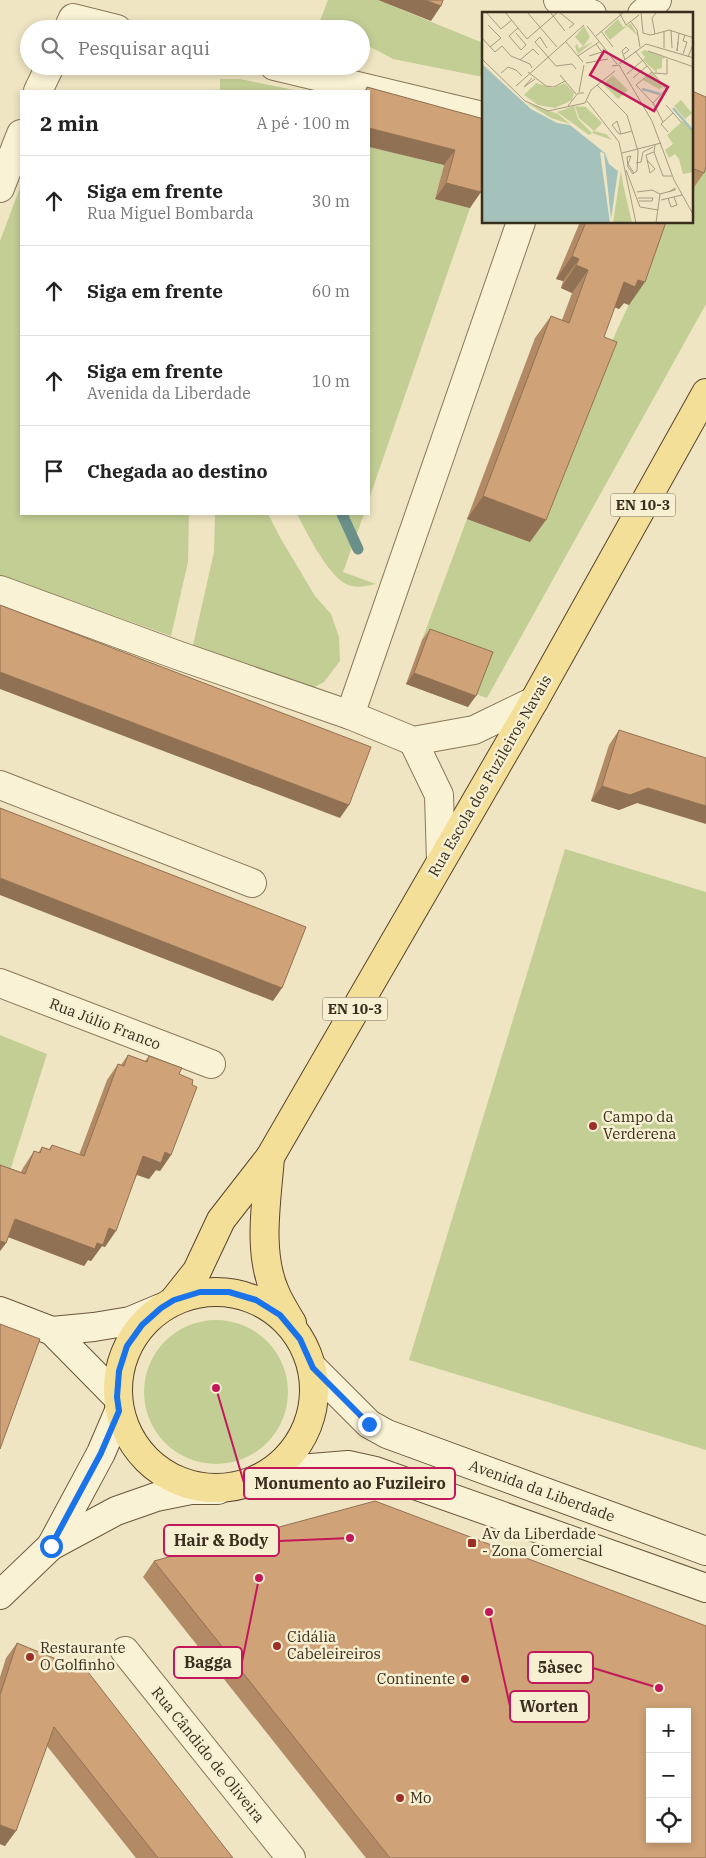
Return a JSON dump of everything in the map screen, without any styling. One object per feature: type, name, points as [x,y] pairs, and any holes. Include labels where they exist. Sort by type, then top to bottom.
[{"type":"main road","name":"Rua Escola dos Fuzileiros Navais","points":[[168,1304],[197,1271],[221,1220],[270,1157],[534,700],[706,393]]},
{"type":"main road","name":"Rua Escola dos Fuzileiros Navais","points":[[270,1157],[265,1234],[268,1267],[275,1291],[300,1339]]},
{"type":"main road","points":[[200,1292],[229,1292],[256,1300],[280,1315],[300,1339],[313,1368],[315,1397],[309,1425],[296,1450],[275,1471],[248,1485],[218,1490],[185,1484],[154,1468],[132,1443],[118,1404],[119,1371],[127,1346],[142,1325],[168,1304],[200,1292]]},
{"type":"street","points":[[558,0],[587,12]]},
{"type":"street","points":[[644,12],[657,0]]},
{"type":"street","points":[[38,90],[46,75]]},
{"type":"street","points":[[312,75],[482,116]]},
{"type":"street","points":[[0,188],[20,137]]},
{"type":"street","points":[[350,715],[520,224]]},
{"type":"street","points":[[0,590],[177,655],[350,715],[414,741],[474,730],[534,700]]},
{"type":"street","points":[[414,741],[440,795],[441,861]]},
{"type":"street","points":[[0,785],[252,883]]},
{"type":"street","name":"Rua Júlio Franco","points":[[0,983],[210,1064]]},
{"type":"street","points":[[0,1311],[52,1331],[130,1321],[168,1304]]},
{"type":"street","points":[[51,1546],[101,1453],[118,1404],[52,1331]]},
{"type":"street","name":"Avenida da Liberdade","points":[[313,1368],[369,1424],[387,1434],[706,1550]]},
{"type":"street","points":[[275,1471],[348,1465],[375,1470],[706,1588]]},
{"type":"street","points":[[0,1595],[51,1546],[116,1511],[156,1497],[191,1490],[218,1490]]},
{"type":"street","name":"Rua Cândido de Oliveira","points":[[125,1652],[291,1858]]},
{"type":"green space","points":[[328,0],[378,0],[482,43],[482,77],[393,59],[370,47],[370,20],[320,20]]},
{"type":"green space","points":[[220,79],[240,79],[294,90],[220,90]]},
{"type":"green space","points":[[370,147],[444,165],[435,199],[470,208],[370,496]]},
{"type":"green space","points":[[706,149],[706,304],[487,698],[473,693],[422,640],[467,519],[530,542],[601,365],[629,304],[658,224],[694,224],[694,180]]},
{"type":"green space","points":[[20,188],[20,515],[189,515],[188,562],[171,636],[0,575],[0,241]]},
{"type":"green space","points":[[215,515],[269,515],[315,596],[331,614],[339,637],[340,661],[324,682],[311,689],[297,688],[193,645],[214,552]]},
{"type":"green space","points":[[298,515],[364,515],[343,572],[376,584],[361,587],[353,586],[339,579],[332,572],[306,532]]},
{"type":"green space","name":"Campo da Verderena","points":[[565,849],[706,892],[706,1450],[409,1360]]},
{"type":"green space","points":[[0,1035],[47,1054],[9,1174],[0,1171]]},
{"type":"green space","points":[[216,1320],[244,1325],[267,1341],[283,1364],[288,1392],[283,1420],[267,1443],[244,1459],[216,1464],[188,1459],[165,1443],[149,1420],[144,1392],[149,1364],[165,1341],[188,1325]]},
{"type":"building","points":[[425,0],[443,0],[441,6]]},
{"type":"building","points":[[367,87],[482,118],[481,192],[446,183],[455,150],[370,128],[370,90],[366,90]]},
{"type":"building","points":[[694,92],[706,97],[706,167],[704,173],[694,169]]},
{"type":"building","points":[[585,224],[665,224],[645,282],[638,280],[635,287],[624,282],[604,337],[617,342],[546,520],[483,496],[551,316],[569,323],[588,270],[576,265],[579,259],[572,256]]},
{"type":"building","points":[[0,605],[371,747],[349,805],[0,672]]},
{"type":"building","points":[[430,629],[493,652],[476,696],[414,673]]},
{"type":"building","points":[[619,730],[706,758],[706,806],[648,788],[630,795],[602,786]]},
{"type":"building","points":[[0,808],[306,927],[282,988],[0,878]]},
{"type":"building","points":[[128,1055],[147,1062],[149,1056],[182,1068],[179,1074],[193,1080],[192,1085],[197,1087],[171,1155],[165,1152],[161,1163],[143,1156],[116,1231],[109,1228],[103,1245],[97,1243],[95,1249],[15,1219],[6,1243],[0,1242],[0,1165],[25,1174],[34,1151],[40,1153],[42,1147],[50,1150],[52,1145],[84,1156],[118,1064],[124,1066]]},
{"type":"building","points":[[0,1324],[40,1339],[0,1449]]},
{"type":"building","name":"Continente","points":[[375,1501],[706,1626],[706,1858],[390,1858],[154,1561]]},
{"type":"building","points":[[17,1643],[88,1672],[233,1858],[158,1858],[54,1727],[16,1831],[0,1825],[0,1695]]},
{"type":"waterway","points":[[342,515],[358,549]]},
{"type":"place","name":"Campo da Verderena","points":[[593,1126]]},
{"type":"place","name":"Monumento ao Fuzileiro","points":[[216,1388]]},
{"type":"place","name":"Hair & Body","points":[[350,1538]]},
{"type":"place","name":"Av da Liberdade - Zona Comercial","points":[[472,1543]]},
{"type":"place","name":"Bagga","points":[[259,1578]]},
{"type":"place","name":"Worten","points":[[489,1612]]},
{"type":"place","name":"Cidália Cabeleireiros","points":[[277,1646]]},
{"type":"place","name":"Restaurante O Golfinho","points":[[30,1657]]},
{"type":"place","name":"Continente","points":[[465,1679]]},
{"type":"place","name":"5àsec","points":[[659,1688]]},
{"type":"place","name":"Mo","points":[[400,1798]]},
{"type":"route","points":[[51,1546],[101,1453],[119,1411],[117,1397],[119,1371],[127,1346],[142,1325],[161,1308],[174,1300],[200,1292],[229,1292],[256,1300],[280,1315],[300,1339],[313,1368],[369,1424]]}]
